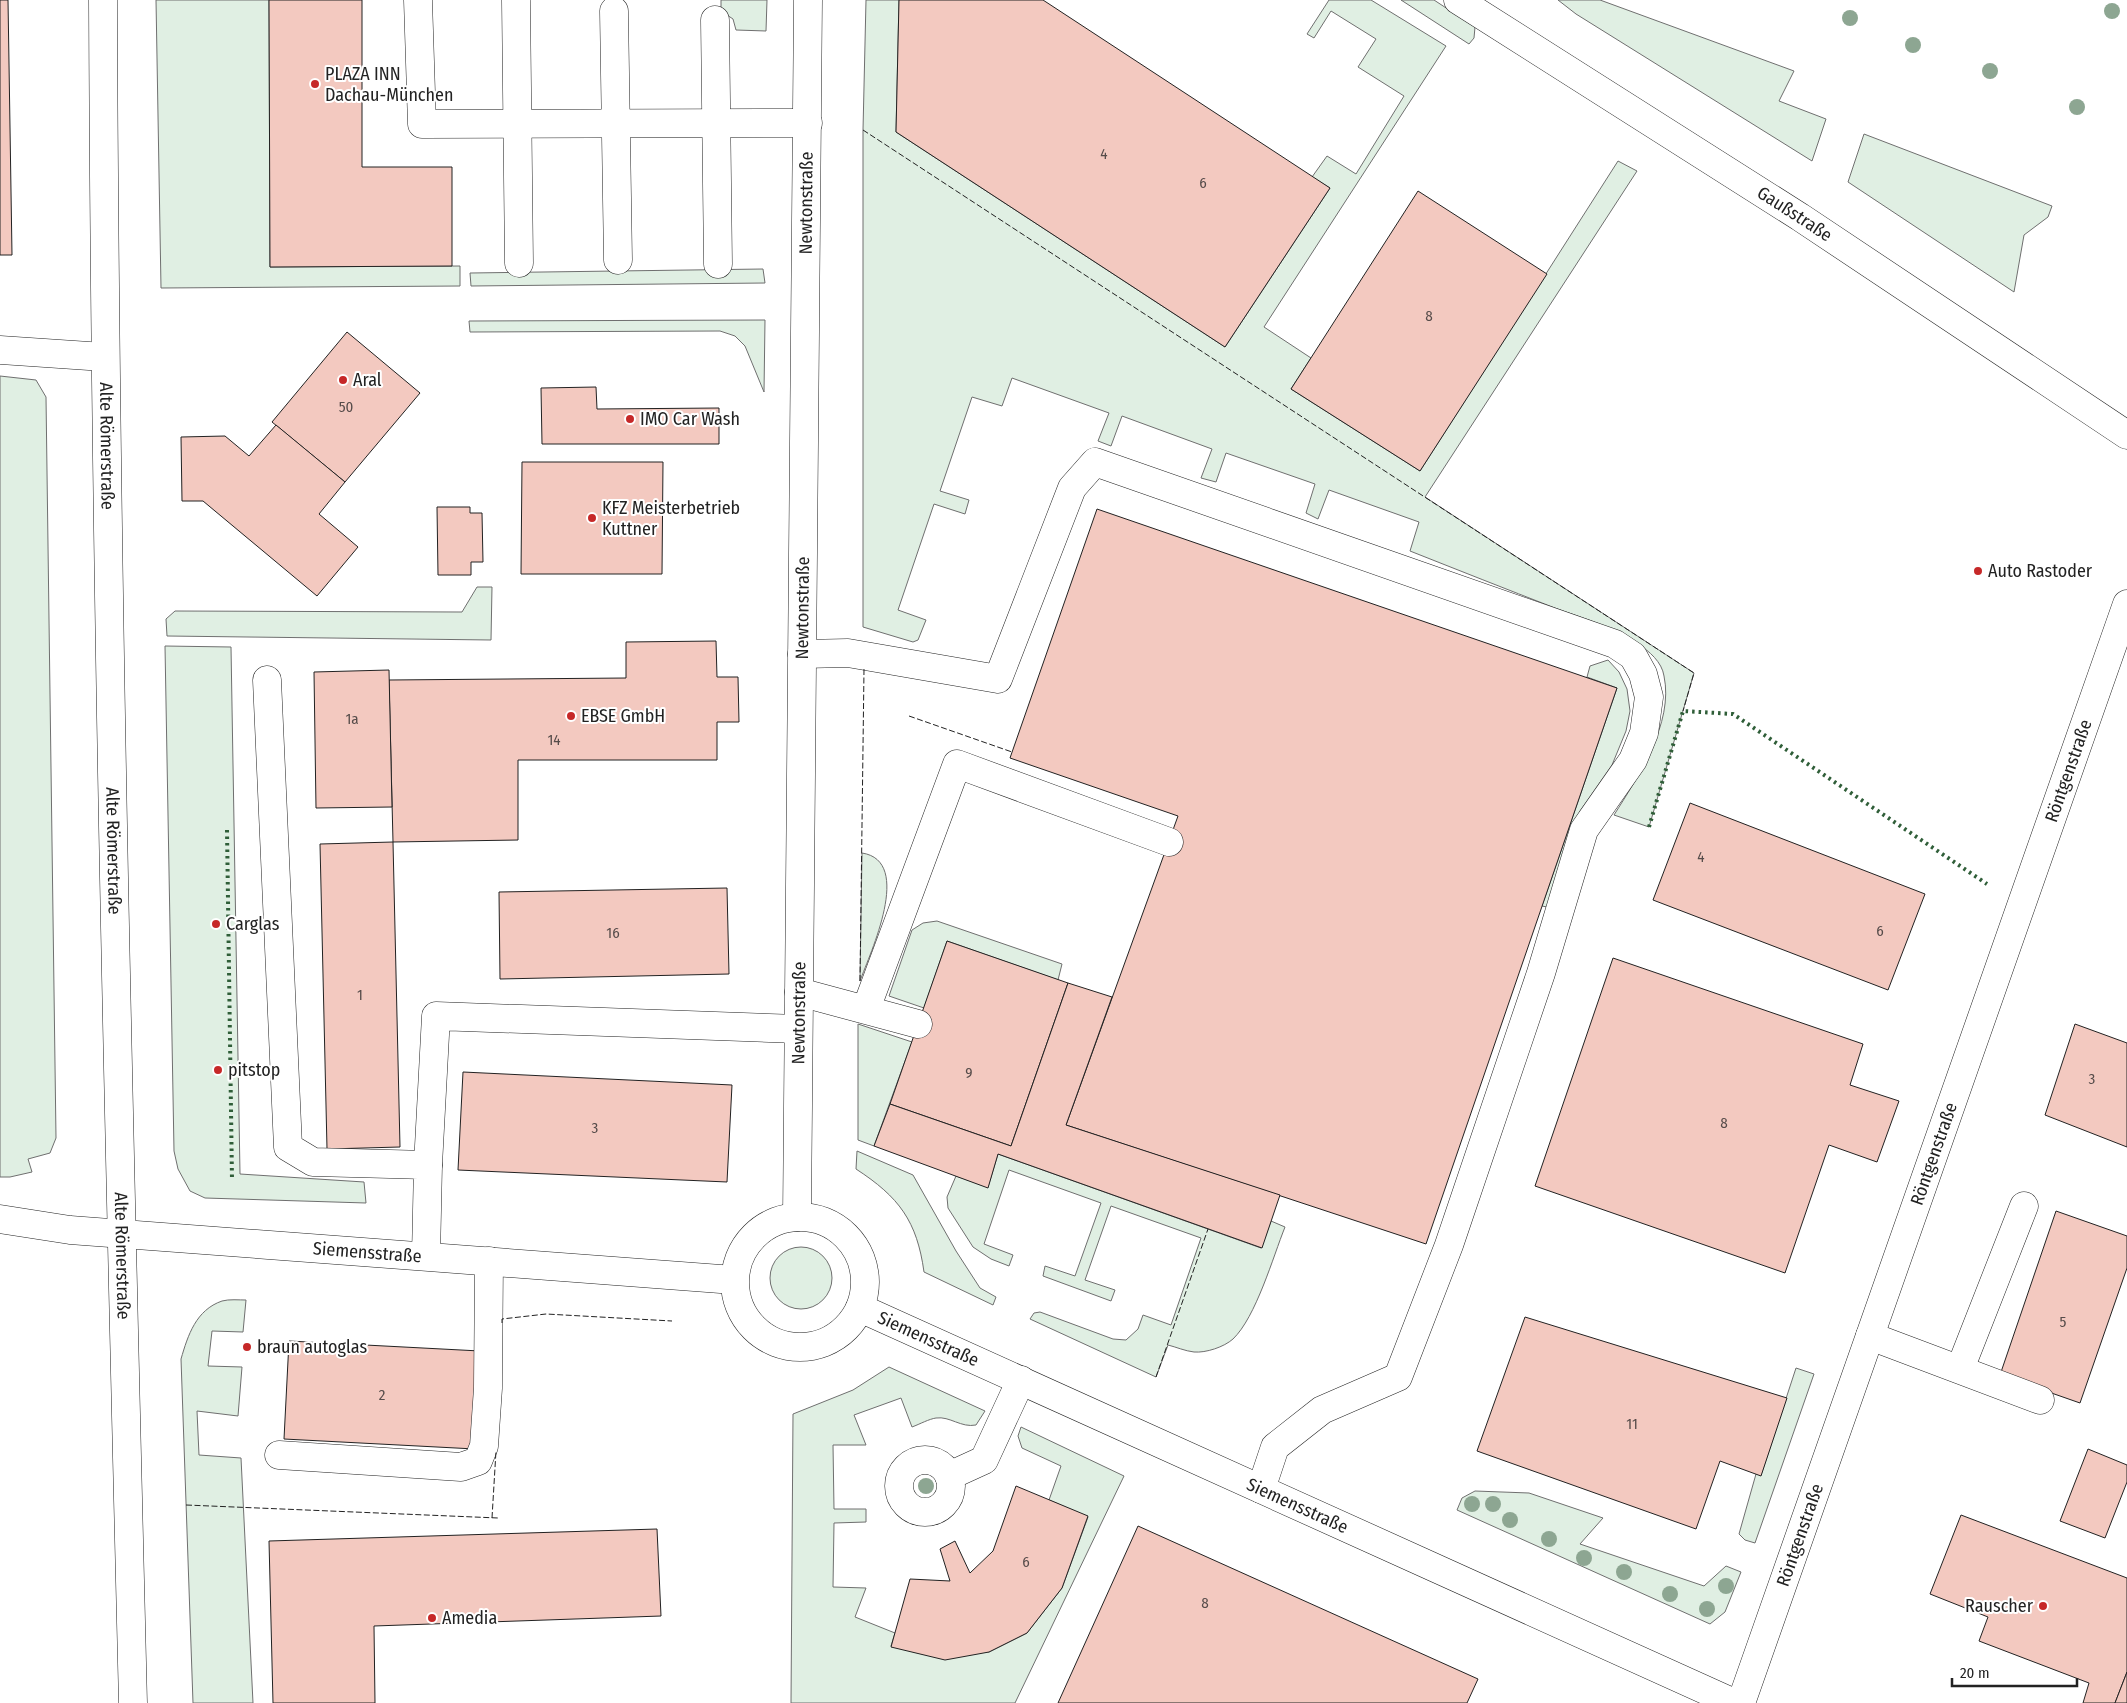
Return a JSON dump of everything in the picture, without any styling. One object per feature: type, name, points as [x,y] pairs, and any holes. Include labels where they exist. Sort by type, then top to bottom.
[{"type":"street","name":"Alte Römerstraße","points":[[103,0],[104,357],[121,1234],[133,1703]]},
{"type":"street","points":[[418,0],[422,124],[808,123]]},
{"type":"street","name":"Newtonstraße","points":[[798,1217],[798,1029],[808,0]]},
{"type":"street","name":"Gaußstraße","points":[[1458,0],[1800,217],[2127,435]]},
{"type":"street","points":[[516,2],[519,263]]},
{"type":"street","points":[[614,11],[618,260]]},
{"type":"street","points":[[715,20],[718,264]]},
{"type":"street","points":[[0,350],[104,357]]},
{"type":"street","points":[[802,654],[848,653],[998,679],[1072,488],[1095,462],[1615,644],[1633,656],[1642,674],[1649,697],[1644,733],[1633,760],[1584,830],[1540,973],[1449,1245],[1398,1377],[1322,1410],[1275,1446],[1261,1489]]},
{"type":"street","name":"Röntgenstraße","points":[[1741,1703],[2127,604]]},
{"type":"street","points":[[267,680],[288,1147],[313,1162],[428,1165]]},
{"type":"street","points":[[866,1009],[956,764],[1168,842]]},
{"type":"street","points":[[799,992],[918,1024]]},
{"type":"street","points":[[426,1256],[428,1165],[436,1016],[798,1029]]},
{"type":"street","points":[[1960,1369],[2024,1206]]},
{"type":"street","points":[[798,1217],[819,1219],[839,1229],[854,1245],[864,1265],[866,1287],[860,1308],[849,1326],[833,1339],[814,1346],[793,1348],[773,1342],[756,1332],[744,1317],[736,1299],[734,1280],[737,1260],[747,1243],[761,1229],[778,1220],[798,1217]]},
{"type":"street","name":"Siemensstraße","points":[[0,1219],[70,1230],[734,1280]]},
{"type":"street","points":[[279,1455],[461,1467],[478,1461],[484,1446],[488,1388],[489,1261]]},
{"type":"street","name":"Siemensstraße","points":[[860,1308],[1261,1489],[1718,1699]]},
{"type":"street","points":[[1870,1336],[2040,1400]]},
{"type":"street","points":[[949,1476],[984,1460],[1021,1380]]},
{"type":"green space","points":[[156,0],[269,0],[270,267],[460,266],[460,286],[161,288]]},
{"type":"green space","points":[[721,0],[767,0],[766,31],[736,30],[733,19],[721,11]]},
{"type":"green space","points":[[866,0],[899,0],[896,132],[1225,347],[1330,188],[1312,177],[1327,156],[1356,174],[1404,96],[1358,67],[1376,39],[1331,11],[1314,38],[1307,34],[1329,0],[1371,0],[1446,46],[1264,327],[1311,358],[1291,389],[1420,471],[1618,161],[1637,171],[1425,497],[1694,673],[1649,827],[1614,815],[1652,749],[1664,712],[1666,694],[1663,671],[1654,657],[1642,647],[1629,638],[1587,619],[1410,551],[1419,522],[1329,490],[1318,519],[1306,513],[1315,484],[1226,453],[1216,482],[1201,478],[1212,449],[1122,416],[1111,446],[1098,441],[1109,413],[1012,378],[1002,406],[972,397],[940,491],[969,500],[965,514],[934,504],[898,610],[926,620],[918,640],[913,642],[863,627],[863,130]]},
{"type":"green space","points":[[1401,0],[1434,0],[1475,27],[1474,38],[1469,44]]},
{"type":"green space","points":[[1558,0],[1600,0],[1794,71],[1779,101],[1826,119],[1812,161],[1576,14]]},
{"type":"green space","points":[[1864,134],[2052,206],[2048,217],[2024,235],[2014,292],[1848,182]]},
{"type":"green space","points":[[763,269],[765,283],[471,286],[470,273]]},
{"type":"green space","points":[[765,320],[764,392],[745,346],[735,336],[720,331],[470,332],[469,321]]},
{"type":"green space","points":[[0,376],[36,380],[46,397],[56,1138],[50,1153],[28,1159],[32,1172],[10,1177],[0,1177]]},
{"type":"green space","points":[[477,587],[492,587],[491,640],[167,636],[166,619],[175,611],[462,612]]},
{"type":"green space","points":[[165,646],[231,647],[240,1174],[364,1182],[366,1203],[205,1198],[190,1191],[178,1169],[174,1151]]},
{"type":"green space","points":[[1608,660],[1619,672],[1627,689],[1630,711],[1626,731],[1612,765],[1580,811],[1547,907],[1542,906],[1617,688],[1587,677],[1590,666]]},
{"type":"green space","points":[[862,853],[877,860],[885,872],[887,890],[879,930],[860,981]]},
{"type":"green space","points":[[937,921],[1062,964],[1058,980],[947,941],[924,1008],[889,996],[912,930],[923,923]]},
{"type":"green space","points":[[858,1024],[912,1042],[874,1146],[858,1140]]},
{"type":"green space","points":[[857,1151],[913,1175],[956,1251],[980,1288],[996,1297],[993,1305],[924,1272],[921,1254],[911,1224],[895,1200],[871,1179],[856,1169]]},
{"type":"green space","points":[[998,1154],[1261,1248],[1271,1221],[1285,1227],[1256,1302],[1241,1329],[1229,1342],[1209,1350],[1194,1352],[1168,1345],[1156,1377],[1030,1319],[1034,1313],[1040,1312],[1113,1339],[1126,1340],[1138,1329],[1143,1315],[1171,1325],[1201,1238],[1111,1206],[1085,1280],[1115,1290],[1111,1301],[1043,1276],[1045,1266],[1075,1276],[1101,1203],[1009,1170],[984,1244],[1013,1255],[1009,1266],[991,1259],[973,1247],[948,1208],[947,1197],[956,1176],[988,1187]]},
{"type":"green space","points":[[795,1247],[807,1247],[823,1256],[830,1266],[832,1278],[830,1290],[823,1300],[807,1309],[795,1309],[784,1304],[775,1295],[770,1284],[770,1272],[775,1261],[784,1252]]},
{"type":"green space","points":[[246,1300],[243,1332],[212,1331],[208,1366],[242,1367],[238,1416],[197,1411],[199,1455],[241,1458],[253,1703],[193,1703],[181,1359],[194,1324],[206,1310],[222,1301]]},
{"type":"green space","points":[[889,1367],[985,1411],[976,1425],[965,1425],[936,1418],[912,1427],[901,1398],[854,1415],[866,1445],[833,1445],[834,1509],[866,1509],[866,1522],[834,1523],[833,1587],[866,1588],[855,1617],[895,1633],[891,1646],[989,1652],[1027,1633],[1062,1588],[1088,1517],[1049,1500],[1061,1466],[1022,1448],[1018,1436],[1021,1427],[1124,1476],[1015,1703],[791,1703],[793,1414],[853,1390]]},
{"type":"green space","points":[[1796,1368],[1814,1374],[1755,1543],[1745,1540],[1739,1534],[1756,1474],[1761,1475]]},
{"type":"green space","points":[[1475,1491],[1529,1493],[1603,1518],[1580,1544],[1704,1586],[1726,1566],[1741,1572],[1725,1612],[1710,1624],[1457,1510],[1462,1498]]},
{"type":"building","points":[[0,0],[8,0],[12,255],[0,255]]},
{"type":"building","name":"PLAZA INN Dachau-München","points":[[269,0],[362,0],[362,167],[452,167],[452,266],[270,267]]},
{"type":"building","points":[[899,0],[1043,0],[1330,188],[1225,347],[896,132]]},
{"type":"building","points":[[1418,191],[1547,274],[1420,471],[1291,389]]},
{"type":"building","points":[[347,332],[420,393],[345,482],[272,422]]},
{"type":"building","name":"IMO Car Wash","points":[[596,387],[597,409],[719,408],[719,444],[542,444],[541,388]]},
{"type":"building","points":[[276,425],[345,482],[319,514],[358,547],[317,596],[203,501],[182,501],[181,437],[225,436],[249,456]]},
{"type":"building","name":"KFZ Meisterbetrieb Kuttner","points":[[522,462],[663,462],[662,574],[521,574]]},
{"type":"building","points":[[437,507],[470,507],[470,513],[482,513],[483,562],[471,562],[471,575],[438,575]]},
{"type":"building","points":[[1097,509],[1617,688],[1426,1244],[1066,1125],[1178,816],[1010,758]]},
{"type":"building","points":[[716,641],[717,677],[738,677],[739,722],[717,722],[717,760],[518,760],[518,840],[393,842],[389,680],[626,678],[626,642]]},
{"type":"building","points":[[389,670],[392,807],[316,808],[314,672]]},
{"type":"building","points":[[1690,803],[1925,894],[1888,990],[1653,900]]},
{"type":"building","points":[[393,842],[400,1147],[327,1149],[320,844]]},
{"type":"building","points":[[727,888],[729,974],[500,979],[499,892]]},
{"type":"building","points":[[947,941],[1068,983],[1011,1146],[890,1104]]},
{"type":"building","points":[[1613,958],[1863,1044],[1850,1085],[1899,1101],[1877,1162],[1829,1145],[1785,1273],[1535,1186]]},
{"type":"building","points":[[1068,983],[1112,997],[1066,1125],[1280,1195],[1262,1248],[998,1154],[988,1188],[874,1146],[890,1104],[1011,1146]]},
{"type":"building","points":[[2075,1024],[2127,1043],[2127,1147],[2045,1115]]},
{"type":"building","points":[[463,1072],[732,1085],[727,1182],[458,1170]]},
{"type":"building","points":[[2056,1211],[2127,1236],[2127,1268],[2080,1403],[2000,1375]]},
{"type":"building","points":[[1525,1317],[1787,1398],[1761,1476],[1720,1461],[1696,1529],[1477,1451]]},
{"type":"building","points":[[289,1341],[480,1351],[475,1449],[284,1439]]},
{"type":"building","points":[[2088,1449],[2127,1465],[2127,1482],[2105,1538],[2060,1521]]},
{"type":"building","points":[[1016,1486],[1088,1516],[1062,1588],[1027,1633],[989,1652],[945,1660],[891,1647],[910,1579],[950,1581],[940,1549],[955,1541],[970,1573],[993,1551]]},
{"type":"building","name":"Rauscher","points":[[1961,1515],[2127,1578],[2127,1672],[2115,1703],[2083,1703],[2089,1683],[1979,1641],[1988,1617],[1930,1594]]},
{"type":"building","points":[[1138,1526],[1478,1679],[1467,1703],[1058,1703]]},
{"type":"building","name":"Amedia","points":[[657,1529],[661,1616],[374,1626],[375,1703],[273,1703],[269,1541]]},
{"type":"building","points":[[2127,1672],[2127,1703],[2115,1703]]},
{"type":"hedge","points":[[1649,827],[1683,711],[1733,714],[1987,884]]},
{"type":"hedge","points":[[227,830],[232,1180]]},
{"type":"fence","points":[[863,130],[1694,673],[1683,711]]},
{"type":"fence","points":[[860,981],[864,669]]},
{"type":"fence","points":[[909,716],[1012,752]]},
{"type":"fence","points":[[1156,1377],[1208,1229]]},
{"type":"fence","points":[[502,1323],[502,1319],[546,1314],[672,1321]]},
{"type":"fence","points":[[492,1518],[496,1451]]},
{"type":"fence","points":[[186,1505],[498,1518]]},
{"type":"place","name":"PLAZA INN Dachau-München","points":[[315,84]]},
{"type":"place","name":"Aral","points":[[343,380]]},
{"type":"place","name":"IMO Car Wash","points":[[630,419]]},
{"type":"place","name":"KFZ Meisterbetrieb Kuttner","points":[[592,518]]},
{"type":"place","name":"Auto Rastoder","points":[[1978,571]]},
{"type":"place","name":"EBSE GmbH","points":[[571,716]]},
{"type":"place","name":"Carglas","points":[[216,924]]},
{"type":"place","name":"pitstop","points":[[218,1070]]},
{"type":"place","name":"braun autoglas","points":[[247,1347]]},
{"type":"place","name":"Rauscher","points":[[2043,1606]]},
{"type":"place","name":"Amedia","points":[[432,1618]]}]
